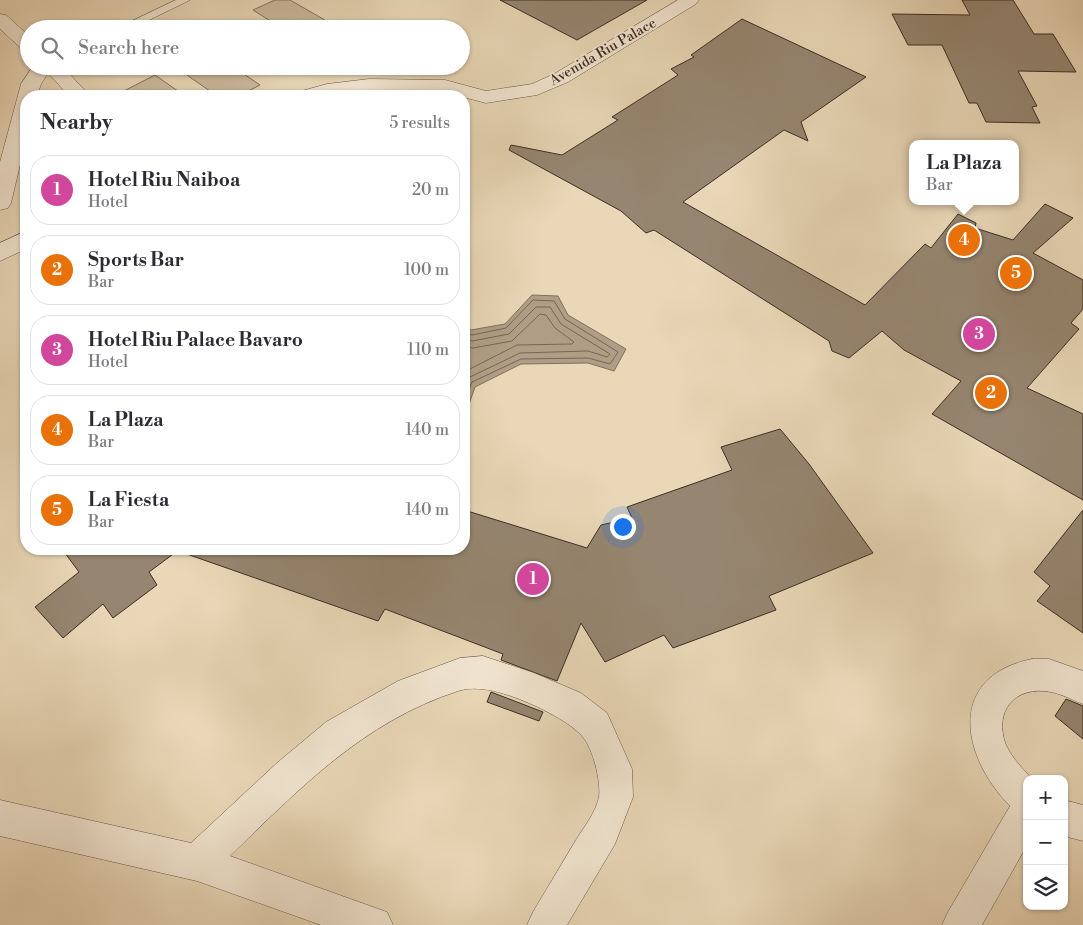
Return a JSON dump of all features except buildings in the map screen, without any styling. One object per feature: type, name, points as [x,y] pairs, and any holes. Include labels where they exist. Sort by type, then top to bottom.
[{"type":"street","name":"Avenida Riu Palace","points":[[470,93],[486,97],[537,89],[561,78],[690,0]]},
{"type":"street","points":[[0,20],[20,38]]},
{"type":"street","points":[[30,90],[37,75]]},
{"type":"street","points":[[60,75],[74,90]]},
{"type":"street","name":"Avenida Riu Palace","points":[[327,90],[369,85],[445,86],[460,90]]},
{"type":"street","points":[[0,203],[20,125]]},
{"type":"street","points":[[0,253],[20,242]]},
{"type":"street","points":[[197,863],[289,775],[338,734],[410,693],[460,674],[483,672],[534,689],[569,705],[595,725],[615,769],[616,797],[602,831],[546,925]]},
{"type":"street","points":[[1023,794],[1010,782],[995,759],[987,734],[987,712],[995,693],[1008,680],[1028,674],[1050,674],[1074,682],[1083,688]]},
{"type":"street","points":[[961,925],[1023,817]]},
{"type":"street","points":[[0,818],[197,863],[374,925]]},
{"type":"street","points":[[1068,819],[1083,822]]},
{"type":"lane","points":[[141,20],[185,0]]},
{"type":"shaded area","points":[[275,0],[290,0],[325,20],[269,20],[253,10]]},
{"type":"shaded area","points":[[155,75],[176,90],[126,90]]},
{"type":"shaded area","points":[[187,75],[245,75],[260,85],[250,90],[208,90]]},
{"type":"water","points":[[532,295],[558,296],[568,315],[626,349],[614,371],[588,363],[521,364],[475,387],[470,401],[470,330],[505,324]]},
{"type":"place","name":"La Plaza","points":[[964,240]]},
{"type":"place","name":"La Fiesta","points":[[1016,273]]},
{"type":"place","name":"Hotel Riu Palace Bavaro","points":[[979,334]]},
{"type":"place","name":"Sports Bar","points":[[991,393]]},
{"type":"place","name":"Hotel Riu Naiboa","points":[[533,579]]}]
